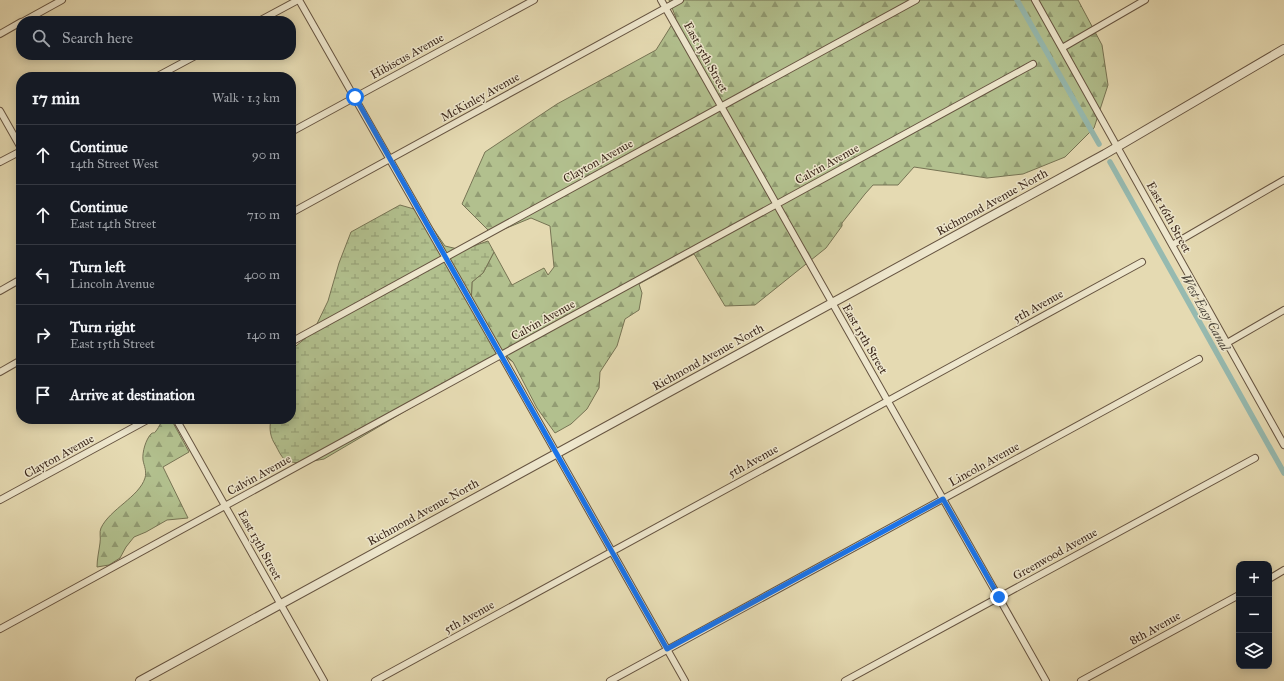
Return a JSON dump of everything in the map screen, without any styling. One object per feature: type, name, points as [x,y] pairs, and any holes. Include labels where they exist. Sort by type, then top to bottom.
[{"type":"street","points":[[33,16],[62,0]]},
{"type":"street","points":[[268,16],[298,0],[446,257],[685,681]]},
{"type":"street","name":"Hibiscus Avenue","points":[[296,129],[534,0]]},
{"type":"street","name":"East 15th Street","points":[[661,0],[1046,681]]},
{"type":"street","name":"McKinley Avenue","points":[[296,210],[680,0]]},
{"type":"street","name":"Clayton Avenue","points":[[296,339],[916,0]]},
{"type":"street","name":"East 16th Street","points":[[1035,0],[1283,443]]},
{"type":"street","points":[[1062,48],[1145,0]]},
{"type":"street","points":[[0,34],[16,25]]},
{"type":"street","name":"Richmond Avenue North","points":[[140,681],[1117,147],[1284,49]]},
{"type":"street","points":[[165,72],[188,60]]},
{"type":"street","name":"Calvin Avenue","points":[[0,629],[1034,64]]},
{"type":"street","points":[[0,111],[16,140]]},
{"type":"street","points":[[0,162],[16,152]]},
{"type":"street","points":[[1172,245],[1284,180]]},
{"type":"street","name":"5th Avenue","points":[[375,681],[1142,262]]},
{"type":"street","points":[[0,290],[16,282]]},
{"type":"street","points":[[1227,343],[1284,310]]},
{"type":"street","name":"Lincoln Avenue","points":[[610,681],[1199,359]]},
{"type":"street","points":[[0,372],[16,363]]},
{"type":"street","name":"Clayton Avenue","points":[[0,500],[140,424]]},
{"type":"street","name":"East 13th Street","points":[[179,424],[324,681]]},
{"type":"street","name":"Greenwood Avenue","points":[[845,681],[1255,458]]},
{"type":"street","points":[[1272,576],[1284,570]]},
{"type":"street","name":"8th Avenue","points":[[1081,681],[1236,597]]},
{"type":"green space","points":[[669,0],[1078,0],[1102,45],[1108,85],[1094,128],[1065,157],[1023,174],[987,178],[914,167],[898,185],[873,185],[842,223],[842,226],[826,248],[755,305],[725,306],[694,254],[639,284],[642,293],[639,310],[625,319],[617,346],[600,372],[599,388],[587,409],[571,424],[555,433],[537,408],[513,362],[492,341],[471,308],[472,282],[483,273],[494,252],[512,285],[544,268],[548,275],[554,267],[550,226],[531,218],[492,234],[462,204],[485,152],[557,104],[656,50],[676,18]]},
{"type":"green space","points":[[400,205],[421,211],[445,246],[462,250],[488,241],[494,252],[483,273],[472,282],[471,308],[492,341],[513,362],[502,354],[324,459],[304,462],[288,461],[283,458],[274,443],[270,433],[270,424],[296,424],[296,346],[313,332],[328,301],[339,263],[351,232]]},
{"type":"green space","points":[[160,424],[174,424],[189,452],[163,467],[188,518],[167,520],[134,537],[120,558],[109,565],[97,567],[101,528],[105,521],[142,485],[146,475],[143,453],[149,436],[155,432]]},
{"type":"waterway","name":"West Easy Canal","points":[[1017,0],[1099,144]]},
{"type":"waterway","name":"West Easy Canal","points":[[1110,162],[1284,473]]},
{"type":"route","points":[[355,97],[667,649],[943,499],[999,597]]}]
